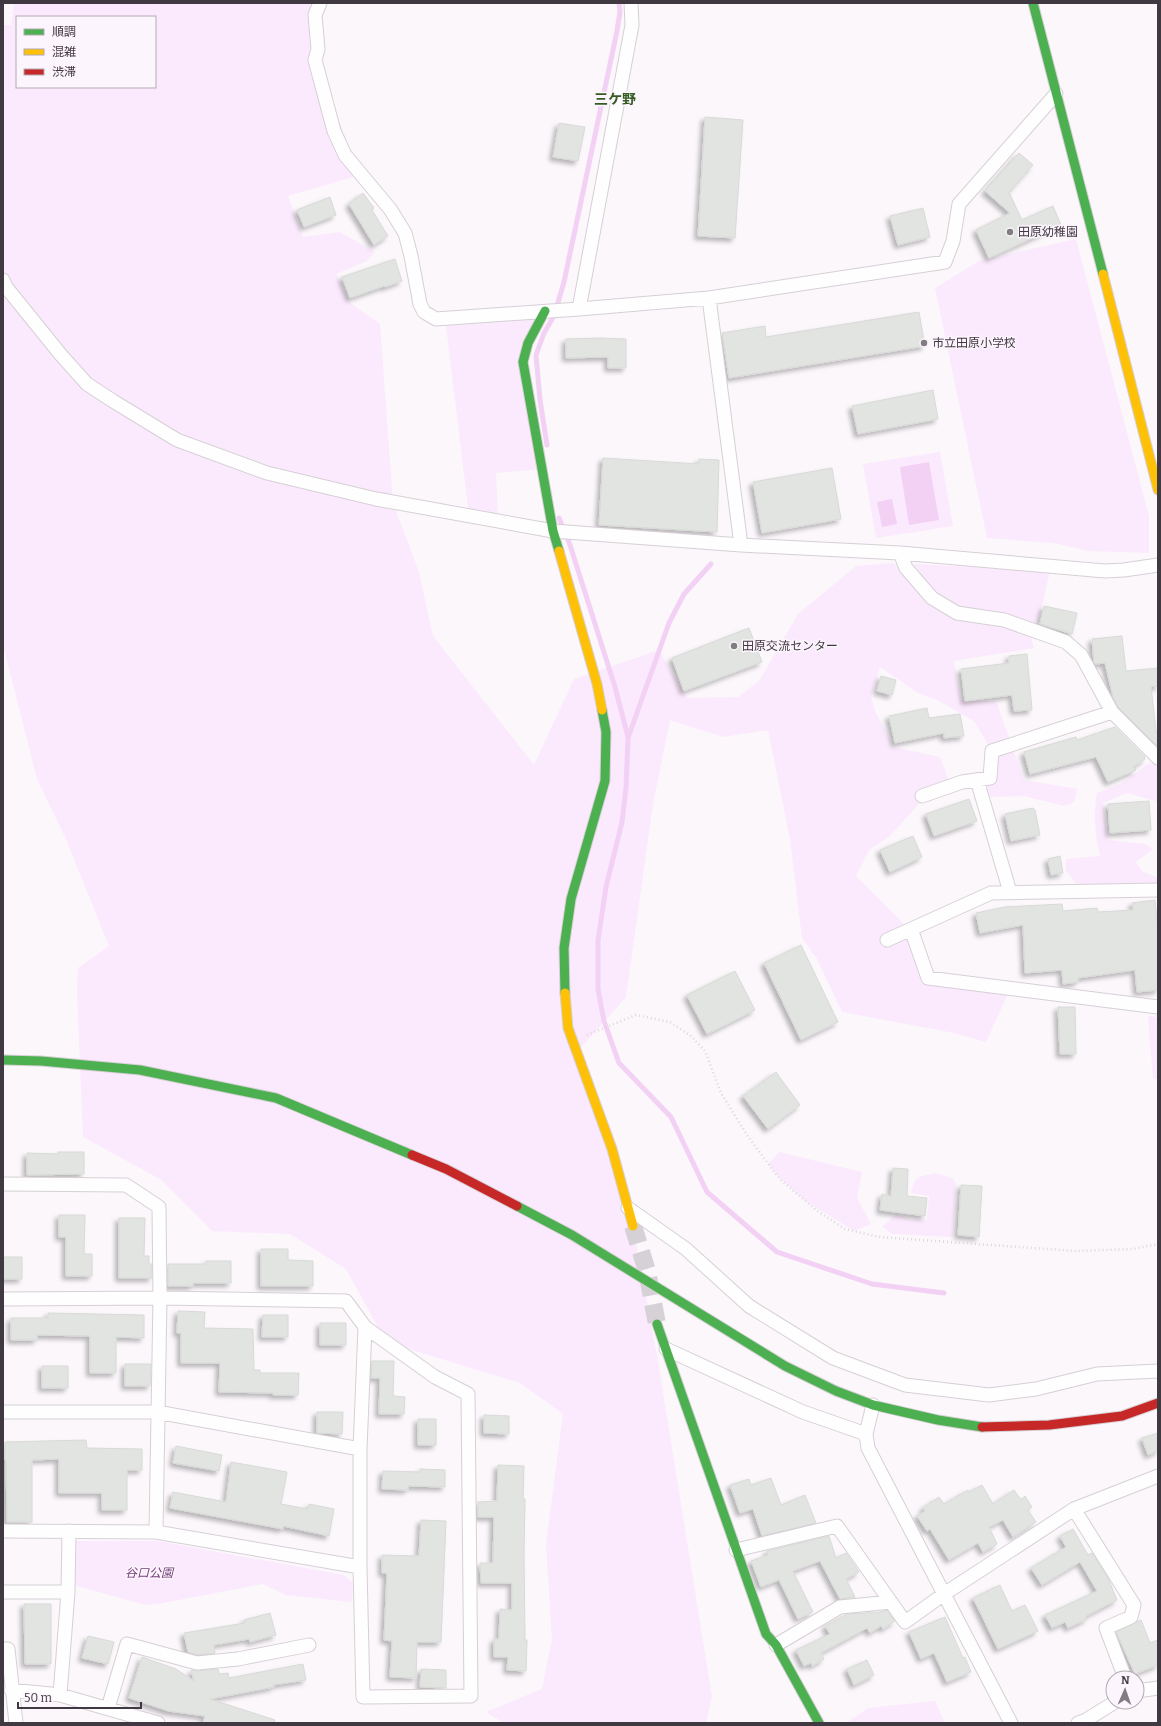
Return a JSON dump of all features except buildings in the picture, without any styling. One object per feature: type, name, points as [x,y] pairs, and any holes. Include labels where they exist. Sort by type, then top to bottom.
[{"type":"street","points":[[320,3],[315,15],[318,49],[315,60],[334,131],[345,155],[390,209],[405,233],[420,304],[424,312],[436,319],[709,298],[945,262],[953,240],[959,204],[1056,94]]},
{"type":"street","points":[[579,309],[632,24],[631,3]]},
{"type":"street","points":[[1033,3],[1158,490]]},
{"type":"street","points":[[3,280],[11,293],[87,384],[113,402],[177,440],[275,475],[376,498],[553,531],[741,545],[900,553],[1105,571],[1158,565]]},
{"type":"street","points":[[709,298],[741,545]]},
{"type":"street","points":[[545,311],[528,343],[523,362],[553,531],[597,684],[606,732],[605,781],[571,898],[564,948],[565,998],[572,1041],[612,1149],[633,1226]]},
{"type":"street","points":[[900,553],[906,568],[932,598],[957,613],[1004,620],[1066,642],[1081,655],[1112,712],[1158,758]]},
{"type":"street","points":[[922,796],[962,782],[990,778],[992,751],[1112,712]]},
{"type":"street","points":[[977,780],[1010,892]]},
{"type":"street","points":[[887,940],[991,893],[1158,890]]},
{"type":"street","points":[[911,929],[928,978],[1158,1008]]},
{"type":"street","points":[[3,1060],[41,1061],[140,1070],[276,1098],[446,1169],[572,1235],[785,1366],[836,1391],[873,1405],[938,1420],[980,1427],[1049,1426],[1122,1416],[1158,1404]]},
{"type":"street","points":[[3,1184],[126,1185],[159,1207],[160,1298],[156,1532]]},
{"type":"street","points":[[628,1208],[686,1249],[749,1306],[833,1358],[905,1385],[989,1395],[1036,1389],[1097,1374],[1158,1371]]},
{"type":"street","points":[[3,1299],[160,1298],[346,1301],[365,1327],[435,1378],[468,1394],[471,1696],[363,1697],[360,1567],[360,1449],[365,1327]]},
{"type":"street","points":[[657,1324],[766,1634],[776,1645],[819,1723]]},
{"type":"street","points":[[666,1349],[803,1412],[866,1434]]},
{"type":"street","points":[[873,1405],[866,1434],[868,1448],[1011,1723]]},
{"type":"street","points":[[3,1412],[157,1412],[360,1449]]},
{"type":"street","points":[[736,1550],[837,1526],[905,1622],[944,1594],[1074,1509],[1158,1476]]},
{"type":"street","points":[[1074,1509],[1134,1605],[1131,1617],[1106,1628],[1122,1670]]},
{"type":"street","points":[[3,1531],[156,1532],[360,1567]]},
{"type":"street","points":[[60,1695],[68,1592],[69,1531]]},
{"type":"street","points":[[3,1592],[68,1592]]},
{"type":"street","points":[[776,1645],[840,1607],[891,1602]]},
{"type":"street","points":[[108,1708],[128,1644],[197,1663],[238,1660],[309,1645]]},
{"type":"street","points":[[3,1649],[8,1649],[11,1690],[16,1723]]},
{"type":"street","points":[[1145,1690],[1158,1688]]},
{"type":"street","points":[[11,1690],[60,1695],[108,1708],[150,1722]]},
{"type":"street","points":[[1078,1723],[1086,1720],[1105,1708]]},
{"type":"path","points":[[572,1041],[636,1015],[670,1022],[691,1036],[705,1051],[721,1093],[752,1144],[781,1180],[816,1210],[845,1229],[879,1237],[1075,1251],[1133,1249],[1158,1244]]},
{"type":"green space","points":[[14,3],[325,3],[315,60],[360,175],[288,196],[303,237],[340,232],[375,252],[367,261],[336,274],[350,303],[380,324],[393,503],[419,572],[433,636],[534,765],[574,679],[659,650],[687,698],[738,697],[759,681],[798,614],[856,566],[893,563],[938,599],[914,564],[1050,571],[1036,632],[1029,630],[1034,648],[954,661],[961,700],[996,701],[1024,780],[1077,789],[1074,802],[1064,806],[1024,796],[987,797],[977,780],[990,778],[992,751],[974,721],[939,701],[918,693],[880,667],[871,698],[876,713],[894,747],[940,757],[951,786],[924,798],[890,836],[869,850],[856,876],[913,933],[928,978],[997,987],[1007,996],[986,1042],[954,1033],[842,1012],[817,959],[802,938],[790,839],[768,730],[723,737],[670,720],[653,804],[626,997],[576,1053],[633,1226],[658,1361],[712,1697],[706,1723],[504,1723],[486,1712],[542,1689],[552,1639],[546,1544],[563,1414],[520,1383],[386,1342],[346,1269],[290,1234],[212,1231],[160,1179],[83,1137],[77,989],[78,968],[109,946],[65,837],[37,779],[3,645],[3,25],[11,25]]},
{"type":"green space","points":[[1076,239],[1149,516],[1149,553],[1089,551],[1053,543],[987,538],[935,288],[979,261]]},
{"type":"green space","points":[[445,318],[541,318],[525,356],[542,469],[496,473],[498,520],[469,515]]},
{"type":"green space","points":[[940,452],[953,526],[876,538],[863,464]]},
{"type":"green space","points":[[1158,762],[1158,807],[1156,801],[1127,793],[1103,803],[1108,840],[1145,844],[1153,849],[1136,862],[1142,871],[1158,878],[1158,890],[1081,889],[1066,871],[1066,859],[1100,856],[1095,824],[1097,793],[1122,783],[1149,763]]},
{"type":"green space","points":[[1148,1016],[1158,1017],[1158,1078],[1153,1080]]},
{"type":"green space","points":[[779,1152],[862,1172],[857,1198],[871,1224],[854,1231],[804,1200],[775,1173],[768,1164]]},
{"type":"green space","points":[[935,1173],[952,1178],[956,1184],[953,1237],[893,1234],[882,1227],[896,1214],[909,1219],[927,1220],[929,1196],[911,1193],[914,1183],[918,1178]]},
{"type":"green space","name":"谷口公園","points":[[75,1541],[158,1541],[344,1575],[353,1583],[352,1602],[286,1595],[263,1584],[146,1605],[73,1585]]},
{"type":"green space","points":[[935,1701],[945,1723],[846,1723],[868,1708]]},
{"type":"shaded area","points":[[929,462],[939,520],[909,525],[900,467]]},
{"type":"shaded area","points":[[892,499],[897,524],[882,527],[877,502]]},
{"type":"waterway","points":[[547,445],[540,400],[536,355],[544,333],[554,316],[564,282],[617,31],[620,12],[619,3]]},
{"type":"waterway","points":[[559,518],[570,545],[615,687],[628,737]]},
{"type":"waterway","points":[[711,564],[684,594],[669,623],[628,738],[626,788],[622,822],[606,887],[598,940],[598,989],[604,1021],[619,1063],[671,1117],[707,1192],[777,1252],[872,1284],[944,1293]]},
{"type":"tunnel","points":[[633,1226],[647,1271],[657,1324]]},
{"type":"traffic: fast","points":[[1033,3],[1103,274]]},
{"type":"traffic: fast","points":[[545,311],[528,343],[523,362],[553,531],[559,551]]},
{"type":"traffic: fast","points":[[565,993],[564,948],[571,899],[605,781],[606,732],[602,710]]},
{"type":"traffic: fast","points":[[3,1060],[41,1061],[140,1070],[276,1098],[412,1155]]},
{"type":"traffic: fast","points":[[517,1206],[572,1235],[785,1366],[836,1391],[873,1405],[938,1420],[982,1427]]},
{"type":"traffic: fast","points":[[657,1324],[766,1634],[776,1645],[819,1723]]},
{"type":"traffic: slow","points":[[1103,274],[1158,490]]},
{"type":"traffic: slow","points":[[559,551],[597,684],[602,710]]},
{"type":"traffic: slow","points":[[565,993],[568,1028],[612,1149],[633,1226]]},
{"type":"traffic: jam","points":[[412,1155],[446,1169],[517,1206]]},
{"type":"traffic: jam","points":[[982,1427],[1049,1425],[1122,1416],[1158,1403]]},
{"type":"place","name":"田原幼稚園","points":[[1010,232]]},
{"type":"place","name":"市立田原小学校","points":[[924,343]]},
{"type":"place","name":"田原交流センター","points":[[734,646]]},
{"type":"district","name":"三ケ野","points":[[615,99]]}]
